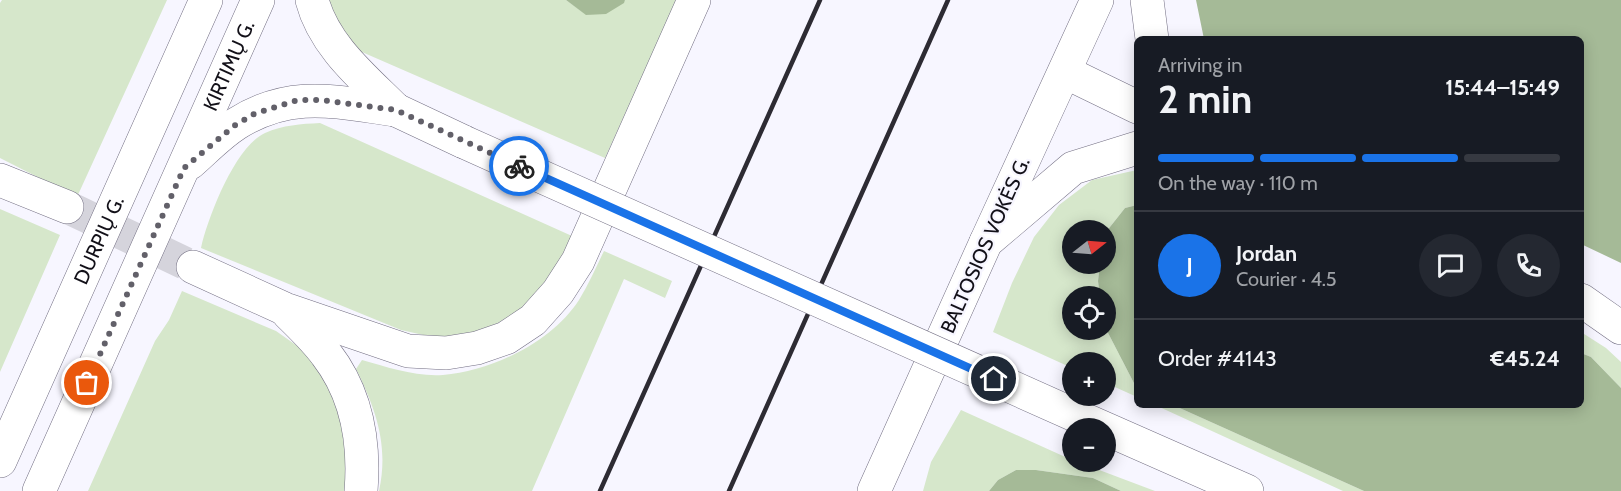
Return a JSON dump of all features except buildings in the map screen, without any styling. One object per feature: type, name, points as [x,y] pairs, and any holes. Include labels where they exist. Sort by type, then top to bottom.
[{"type":"main road","name":"KIRTIMŲ G.","points":[[39,491],[258,0]]},
{"type":"main road","points":[[312,0],[327,34],[341,55],[396,110]]},
{"type":"main road","points":[[193,267],[285,309],[408,351],[446,353],[477,348],[506,338],[533,320],[558,292],[578,261],[694,0]]},
{"type":"main road","name":"BALTOSIOS VOKĖS G.","points":[[874,491],[1097,0]]},
{"type":"main road","points":[[1147,0],[1152,36]]},
{"type":"main road","name":"DURPIŲ G.","points":[[0,461],[202,10]]},
{"type":"main road","points":[[1065,72],[1134,106]]},
{"type":"main road","points":[[184,168],[234,126],[254,114],[276,106],[298,100],[321,100],[396,110],[1247,491]]},
{"type":"main road","points":[[986,242],[1073,168],[1134,149]]},
{"type":"main road","points":[[0,180],[67,207]]},
{"type":"main road","points":[[1584,302],[1621,328]]},
{"type":"main road","points":[[285,309],[327,355],[348,391],[358,421],[361,441],[361,491]]},
{"type":"green space","points":[[2,0],[167,0],[77,197],[0,158],[0,3]]},
{"type":"green space","points":[[328,0],[566,0],[587,15],[623,3],[625,0],[677,0],[605,158],[355,49],[342,32]]},
{"type":"green space","points":[[566,0],[625,0],[624,3],[606,14],[586,15]]},
{"type":"green space","points":[[1196,0],[1621,0],[1621,263],[1584,245],[1584,36],[1203,36]]},
{"type":"green space","points":[[320,123],[572,236],[546,286],[528,305],[496,324],[468,334],[437,338],[401,330],[201,248],[224,184],[233,167],[254,141],[265,133],[279,128]]},
{"type":"green space","points":[[1134,171],[1134,206],[1125,208],[1116,220],[1062,220],[1062,274],[1099,274],[1099,286],[1062,286],[1062,340],[1112,340],[1134,383],[1134,396],[1116,388],[1116,352],[1062,352],[1062,363],[993,332],[1012,283],[1034,237],[1059,205],[1092,180]]},
{"type":"green space","points":[[1134,206],[1134,383],[1112,340],[1116,340],[1116,286],[1099,286],[1098,281],[1099,274],[1116,274],[1116,220],[1125,208]]},
{"type":"green space","points":[[0,209],[60,235],[0,372]]},
{"type":"green space","points":[[604,251],[672,281],[665,298],[624,279],[532,491],[379,491],[382,474],[381,443],[375,413],[356,369],[362,360],[402,371],[433,375],[462,372],[500,361],[537,341],[567,315],[583,294]]},
{"type":"green space","points":[[182,291],[276,331],[313,357],[333,387],[351,452],[345,491],[88,491],[155,341],[169,320]]},
{"type":"green space","points":[[1584,334],[1606,348],[1621,362],[1621,388],[1591,357],[1584,354]]},
{"type":"green space","points":[[1584,354],[1591,357],[1621,388],[1621,491],[1364,491],[1180,408],[1584,408]]},
{"type":"green space","points":[[1162,408],[1180,408],[1364,491],[1343,491]]},
{"type":"green space","points":[[961,410],[1062,455],[1062,472],[1105,472],[1155,491],[1121,491],[1093,478],[1036,470],[1016,470],[998,480],[989,491],[923,491],[931,462]]},
{"type":"green space","points":[[1016,470],[1036,470],[1093,478],[1121,491],[989,491],[998,480]]},
{"type":"tunnel","points":[[67,207],[193,267]]},
{"type":"railway","points":[[600,491],[820,0]]},
{"type":"railway","points":[[729,491],[948,0]]},
{"type":"way so far","points":[[87,383],[184,168],[234,126],[254,114],[298,100],[321,100],[396,110],[519,166]]},
{"type":"route","points":[[519,166],[994,379]]}]
